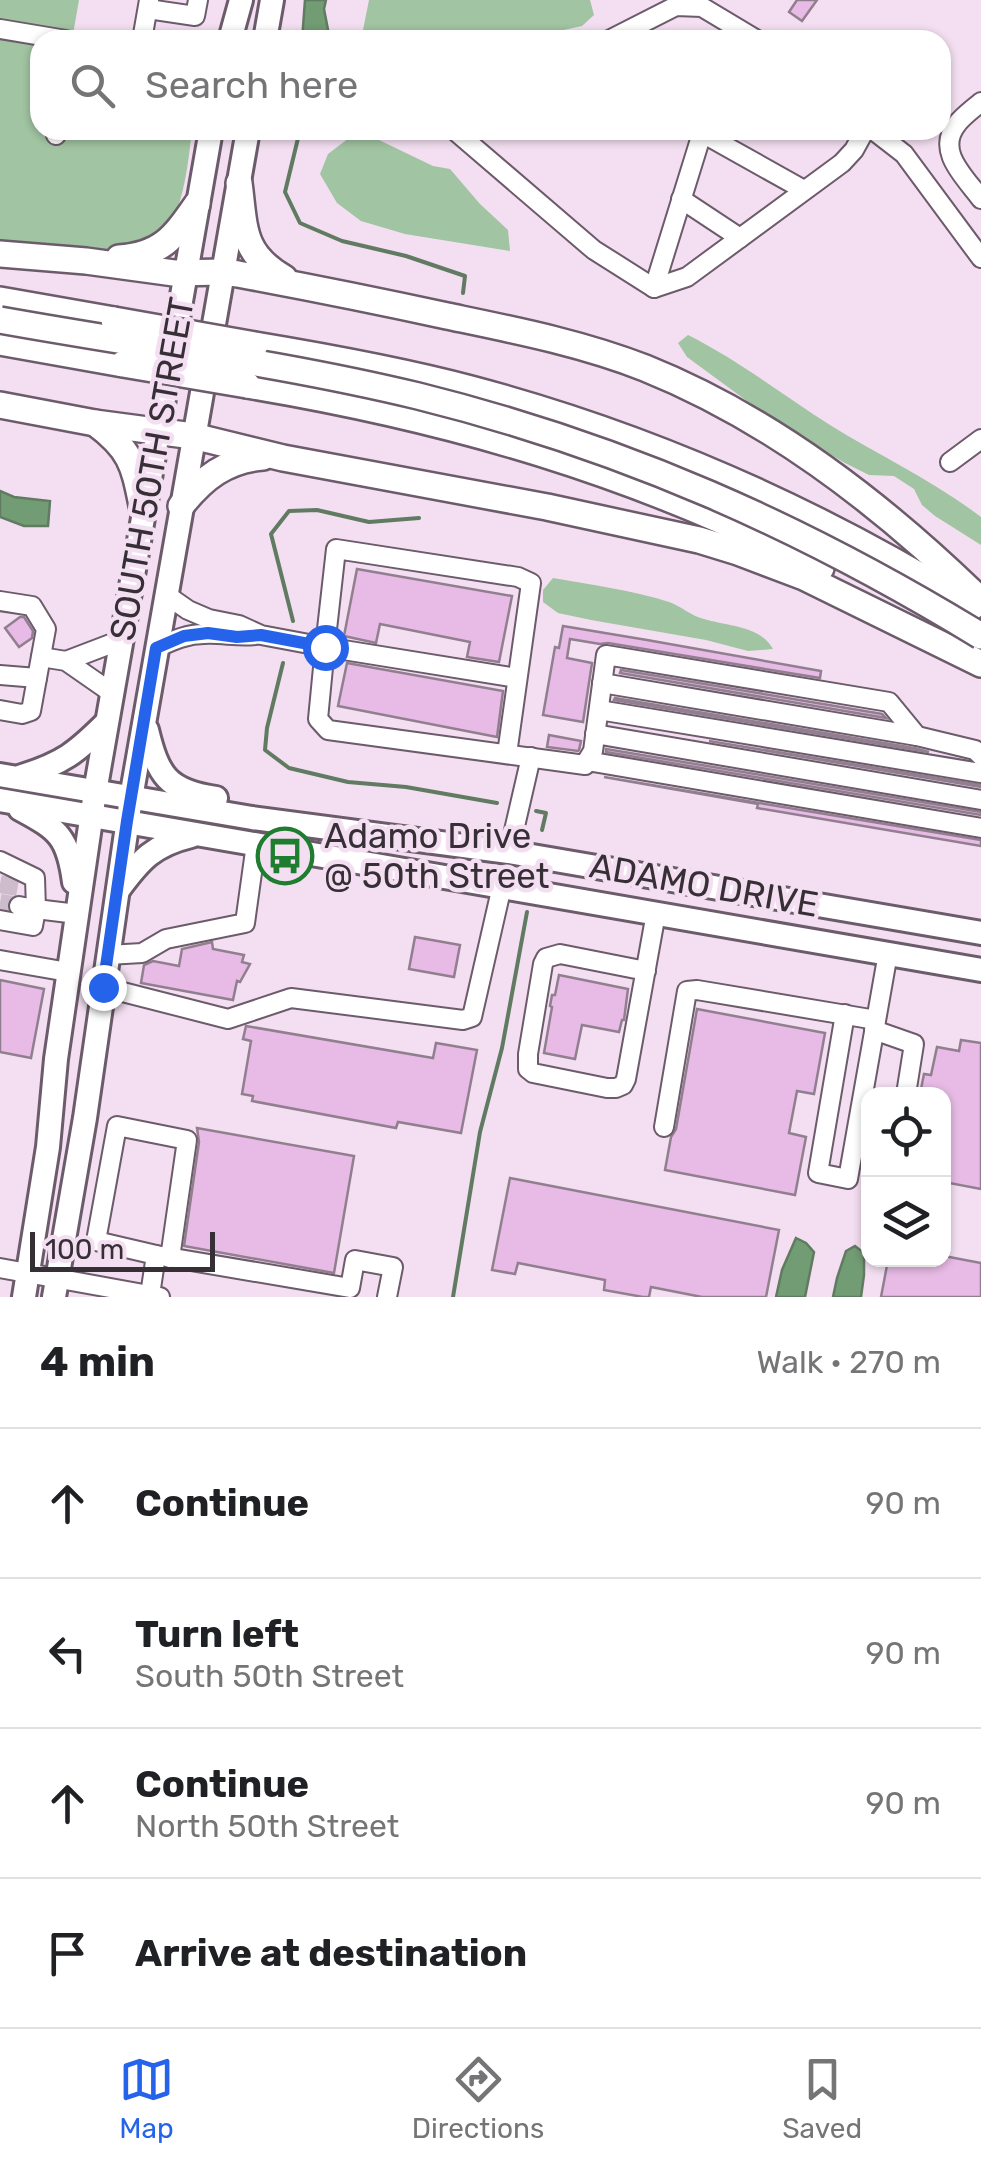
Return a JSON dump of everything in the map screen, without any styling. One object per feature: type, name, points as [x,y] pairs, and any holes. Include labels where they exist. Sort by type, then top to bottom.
[{"type":"highway","points":[[239,183],[244,229],[256,257],[302,286]]},
{"type":"highway","points":[[86,261],[150,253],[168,240],[197,204]]},
{"type":"highway","points":[[0,254],[185,273],[222,272],[554,339],[615,357],[738,412],[806,455],[924,548],[981,601]]},
{"type":"highway","points":[[0,300],[366,364],[546,411],[712,471],[798,511],[981,612]]},
{"type":"highway","points":[[0,320],[384,388],[575,442],[684,482],[789,528],[892,582],[981,636]]},
{"type":"highway","points":[[0,342],[436,422],[591,469],[714,518],[808,562],[904,614],[981,662]]},
{"type":"highway","points":[[0,405],[95,424],[193,436],[283,458],[699,540],[804,578],[981,662]]},
{"type":"highway","points":[[95,424],[126,451],[134,467],[143,510]]},
{"type":"highway","points":[[181,506],[202,482],[228,464],[283,458]]},
{"type":"main road","points":[[232,30],[240,0]]},
{"type":"main road","points":[[267,30],[272,0]]},
{"type":"main road","name":"SOUTH 50TH STREET","points":[[26,1285],[93,803],[209,140]]},
{"type":"main road","name":"SOUTH 50TH STREET","points":[[55,1288],[85,1118],[144,719],[246,140]]},
{"type":"main road","points":[[144,719],[163,776],[188,792],[408,825],[433,841]]},
{"type":"main road","points":[[7,776],[50,768],[71,756],[106,723]]},
{"type":"main road","name":"ADAMO DRIVE","points":[[7,776],[129,810],[433,841],[981,933]]},
{"type":"main road","points":[[2,800],[42,822],[62,839],[71,859],[77,910]]},
{"type":"main road","name":"ADAMO DRIVE","points":[[2,800],[93,803]]},
{"type":"main road","name":"ADAMO DRIVE","points":[[129,810],[201,834],[981,970]]},
{"type":"main road","points":[[117,892],[155,848],[201,834]]},
{"type":"main road","points":[[502,886],[509,852]]},
{"type":"street","points":[[144,30],[148,4],[195,16],[198,0]]},
{"type":"street","points":[[629,30],[676,6],[702,6],[729,30]]},
{"type":"street","points":[[0,29],[30,34]]},
{"type":"street","points":[[951,133],[981,102]]},
{"type":"street","points":[[466,140],[594,250],[654,288]]},
{"type":"street","points":[[654,288],[700,140]]},
{"type":"street","points":[[718,140],[804,190]]},
{"type":"street","points":[[654,288],[687,277],[842,163],[859,140]]},
{"type":"street","points":[[886,140],[904,154],[981,258]]},
{"type":"street","points":[[948,140],[950,157],[981,199]]},
{"type":"street","points":[[681,199],[740,238]]},
{"type":"street","points":[[950,462],[981,439]]},
{"type":"street","points":[[506,754],[531,583],[518,577],[336,549],[318,718],[328,730],[584,765],[593,751],[606,654],[889,702],[917,736]]},
{"type":"street","points":[[165,594],[188,610],[261,635],[518,678]]},
{"type":"street","points":[[0,601],[32,606],[46,629],[31,711],[22,714],[0,710]]},
{"type":"street","points":[[156,648],[184,636],[208,633],[261,635]]},
{"type":"street","points":[[66,661],[121,640]]},
{"type":"street","points":[[42,657],[66,661],[112,693]]},
{"type":"street","points":[[690,779],[708,672]]},
{"type":"street","points":[[0,675],[36,678]]},
{"type":"street","points":[[602,683],[917,736],[976,750],[981,756]]},
{"type":"street","points":[[599,710],[981,773]]},
{"type":"street","points":[[877,811],[889,732]]},
{"type":"street","points":[[595,734],[981,800]]},
{"type":"street","points":[[509,852],[530,757]]},
{"type":"street","points":[[587,761],[981,828]]},
{"type":"street","points":[[108,955],[142,952],[166,940],[245,923],[256,844]]},
{"type":"street","points":[[0,860],[34,878],[28,898],[33,926],[0,920]]},
{"type":"street","points":[[103,987],[228,1019],[290,998],[462,1020],[472,1017],[502,886]]},
{"type":"street","points":[[28,898],[77,910]]},
{"type":"street","points":[[646,971],[560,954],[546,958],[528,1069],[607,1088],[624,1085],[646,971],[656,913]]},
{"type":"street","points":[[845,1014],[818,1174],[848,1179],[860,1161],[875,1025],[888,953]]},
{"type":"street","points":[[0,960],[68,972]]},
{"type":"street","points":[[664,1126],[687,991],[845,1014],[875,1025],[914,1044],[907,1087]]},
{"type":"street","points":[[0,1268],[26,1285],[155,1296],[163,1256],[187,1140],[117,1126],[98,1243],[163,1256],[350,1288],[355,1260],[392,1267],[387,1297]]},
{"type":"shaded area","points":[[0,0],[79,0],[74,30],[30,32],[0,27]]},
{"type":"shaded area","points":[[305,0],[326,0],[328,30],[303,30]]},
{"type":"shaded area","points":[[369,0],[590,0],[594,15],[582,26],[564,30],[363,30]]},
{"type":"shaded area","points":[[0,38],[30,43],[30,140],[191,140],[182,195],[173,219],[153,239],[134,246],[88,252],[0,248]]},
{"type":"shaded area","points":[[346,140],[379,140],[433,166],[450,169],[508,230],[510,251],[405,234],[361,221],[337,203],[320,174],[328,154]]},
{"type":"shaded area","points":[[688,335],[963,504],[981,517],[981,545],[935,516],[922,505],[914,489],[894,476],[869,475],[770,418],[687,357],[678,343]]},
{"type":"shaded area","points":[[0,491],[14,497],[50,501],[48,526],[24,526],[0,517]]},
{"type":"shaded area","points":[[553,578],[669,602],[699,618],[752,631],[773,649],[748,651],[558,613],[543,602],[543,590]]},
{"type":"shaded area","points":[[796,1238],[814,1252],[805,1297],[776,1297],[782,1270]]},
{"type":"shaded area","points":[[855,1246],[861,1251],[864,1275],[861,1297],[833,1297],[846,1251]]},
{"type":"building","points":[[797,0],[817,0],[802,21],[789,12]]},
{"type":"building","points":[[357,569],[512,596],[499,662],[467,657],[470,642],[380,624],[376,643],[344,636]]},
{"type":"building","points":[[20,617],[33,631],[32,638],[19,647],[5,628]]},
{"type":"building","points":[[563,626],[821,671],[820,678],[570,639],[567,658],[592,663],[583,722],[543,715],[555,647],[559,648]]},
{"type":"building","points":[[347,663],[503,691],[497,737],[338,706]]},
{"type":"building","points":[[621,670],[882,714],[886,718],[620,673]]},
{"type":"building","points":[[614,700],[914,748],[929,752]]},
{"type":"building","points":[[549,735],[581,741],[579,750],[547,747]]},
{"type":"building","points":[[709,741],[981,785],[981,787]]},
{"type":"building","points":[[606,752],[981,812],[981,815]]},
{"type":"building","points":[[604,777],[981,840],[981,846],[757,808],[758,804]]},
{"type":"building","points":[[415,937],[460,945],[454,977],[409,969]]},
{"type":"building","points":[[212,942],[213,949],[244,955],[242,962],[250,964],[237,981],[233,1000],[141,983],[144,965],[153,961],[179,966],[182,949]]},
{"type":"building","points":[[559,975],[628,989],[619,1032],[582,1025],[575,1059],[544,1053],[552,995]]},
{"type":"building","points":[[0,980],[44,989],[31,1058],[0,1052]]},
{"type":"building","points":[[697,1009],[825,1033],[814,1094],[797,1091],[789,1133],[806,1137],[795,1195],[665,1170]]},
{"type":"building","points":[[246,1026],[433,1058],[436,1043],[477,1050],[461,1133],[398,1122],[396,1128],[252,1101],[253,1096],[242,1094],[251,1041],[243,1039]]},
{"type":"building","points":[[961,1040],[981,1043],[981,1189],[951,1183],[951,1087],[921,1087],[924,1074],[931,1075],[937,1047],[959,1051]]},
{"type":"building","points":[[197,1128],[354,1156],[334,1273],[184,1246],[199,1142]]},
{"type":"building","points":[[510,1178],[779,1230],[766,1297],[702,1297],[651,1287],[649,1297],[643,1297],[604,1290],[605,1280],[518,1263],[515,1274],[492,1270]]},
{"type":"building","points":[[951,1257],[981,1263],[981,1297],[881,1297],[887,1267],[951,1267]]},
{"type":"waterway","points":[[298,140],[285,192],[300,223],[342,241],[406,256],[465,276],[463,293]]},
{"type":"waterway","points":[[293,621],[271,534],[289,511],[317,510],[369,522],[419,518]]},
{"type":"waterway","points":[[283,663],[265,750],[289,768],[348,782],[406,787],[497,803]]},
{"type":"waterway","points":[[536,811],[546,813],[542,830]]},
{"type":"waterway","points":[[453,1297],[480,1132],[502,1048],[527,912]]},
{"type":"tunnel","points":[[0,884],[22,888]]},
{"type":"tunnel","points":[[0,903],[19,906]]},
{"type":"place","name":"Adamo Drive @ 50th Street","points":[[285,856]]},
{"type":"route","points":[[103,987],[156,648],[184,636],[208,633],[261,635],[325,647]]}]
